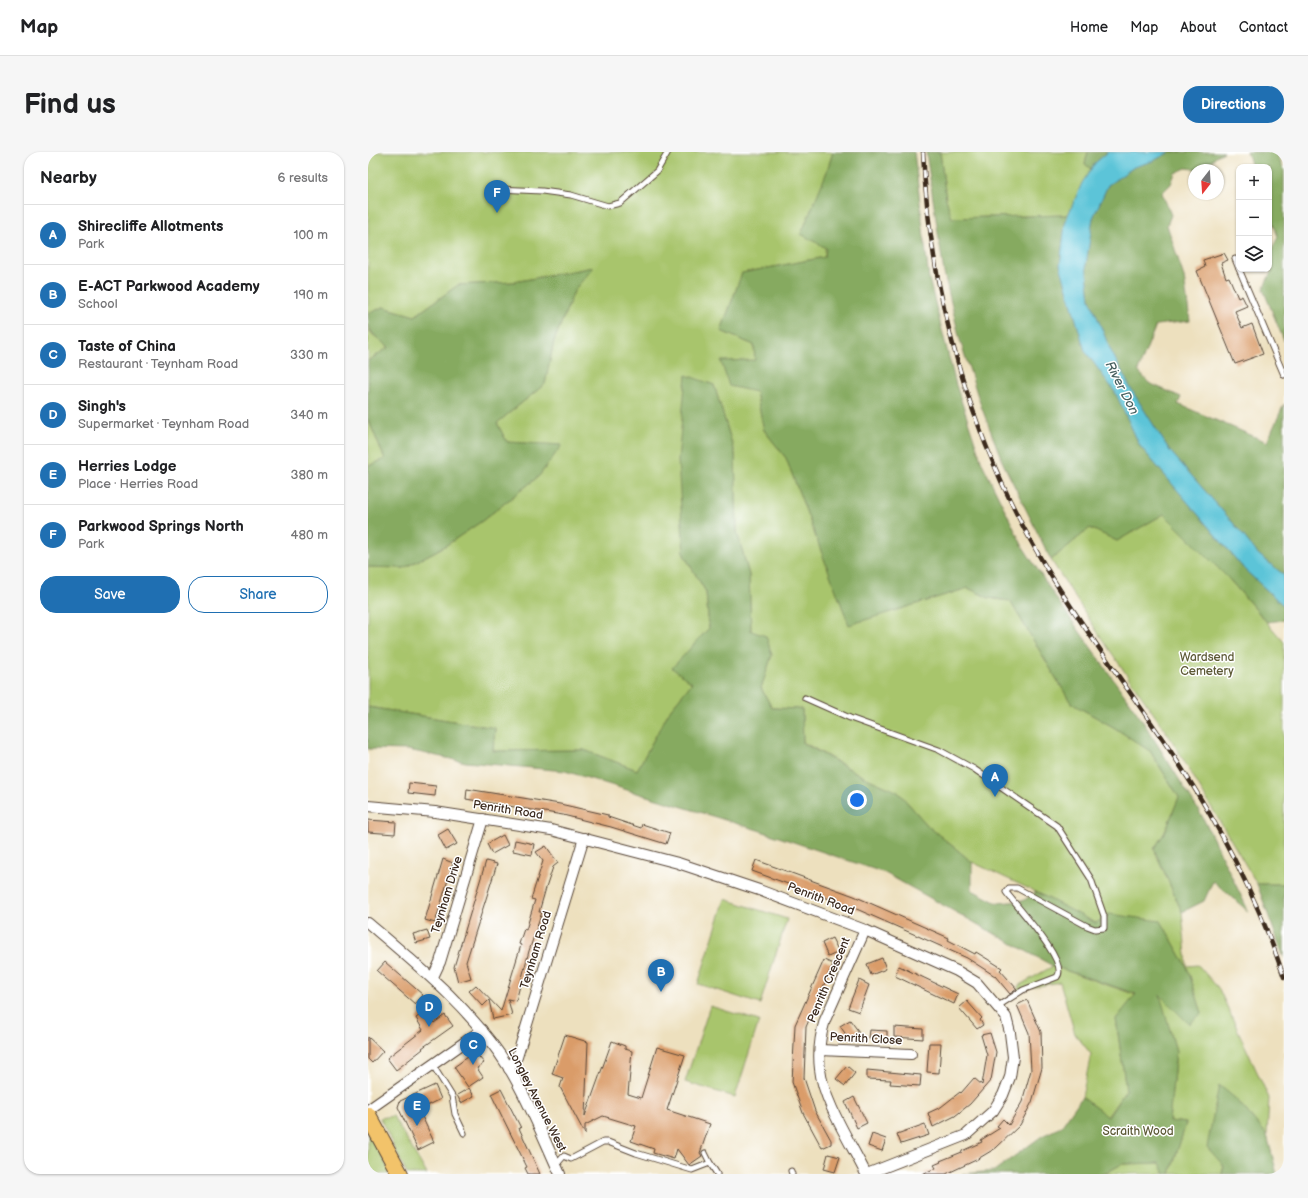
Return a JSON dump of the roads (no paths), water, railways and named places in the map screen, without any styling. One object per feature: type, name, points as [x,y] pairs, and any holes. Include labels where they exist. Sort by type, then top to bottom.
[{"type":"main road","points":[[368,1115],[400,1174]]},
{"type":"street","name":"Penrith Road","points":[[368,806],[412,809],[584,838],[678,863],[759,890],[865,930],[957,971],[977,983],[1006,1017],[1013,1057],[1010,1078],[1003,1095],[993,1111],[966,1135],[867,1174]]},
{"type":"street","name":"Teynham Drive","points":[[433,977],[440,962],[483,820]]},
{"type":"street","name":"Teynham Road","points":[[510,1069],[517,1057],[584,838]]},
{"type":"street","name":"Longley Avenue West","points":[[368,923],[433,977],[482,1030],[510,1069],[558,1170]]},
{"type":"street","name":"Penrith Crescent","points":[[865,930],[825,1020],[820,1050],[820,1070],[824,1088],[867,1174]]},
{"type":"street","points":[[368,1110],[482,1030]]},
{"type":"street","name":"Penrith Close","points":[[820,1050],[911,1054]]},
{"type":"lane","points":[[500,190],[542,191],[571,195],[608,206],[620,203],[657,171],[668,152]]},
{"type":"lane","points":[[1240,272],[1284,375]]},
{"type":"lane","points":[[805,698],[850,718],[939,750],[974,769],[1057,826],[1091,879],[1104,916],[1104,928],[1095,929],[1086,926],[1017,888],[1009,888],[1006,892],[1044,940],[1059,963],[1060,970],[1057,977],[1023,990],[998,1006]]},
{"type":"lane","points":[[432,1064],[452,1096],[454,1114],[464,1134]]},
{"type":"lane","points":[[558,1170],[564,1156],[571,1159],[603,1142],[608,1142],[636,1153],[692,1170],[710,1163]]},
{"type":"lane","points":[[705,1153],[718,1174]]},
{"type":"water","name":"River Don","points":[[1108,152],[1170,152],[1153,161],[1134,167],[1108,185],[1093,218],[1086,265],[1090,299],[1110,349],[1131,389],[1170,451],[1234,524],[1258,554],[1284,575],[1284,606],[1245,570],[1140,446],[1115,392],[1085,351],[1060,265],[1065,224],[1068,215],[1082,183],[1095,163]]},
{"type":"railway","points":[[923,152],[927,207],[935,262],[946,317],[960,371],[978,424],[999,476],[1023,526],[1050,574],[1081,622],[1179,764],[1225,841],[1263,921],[1284,977]]},
{"type":"place","name":"Parkwood Springs North","points":[[497,213]]},
{"type":"place","name":"Shirecliffe Allotments","points":[[995,797]]},
{"type":"place","name":"E-ACT Parkwood Academy","points":[[661,992]]},
{"type":"place","name":"Singh's","points":[[429,1027]]},
{"type":"place","name":"Taste of China","points":[[473,1065]]},
{"type":"place","name":"Herries Lodge","points":[[417,1126]]},
{"type":"park label","name":"Wardsend Cemetery","points":[[1207,664]]},
{"type":"park label","name":"Scraith Wood","points":[[1138,1131]]}]
